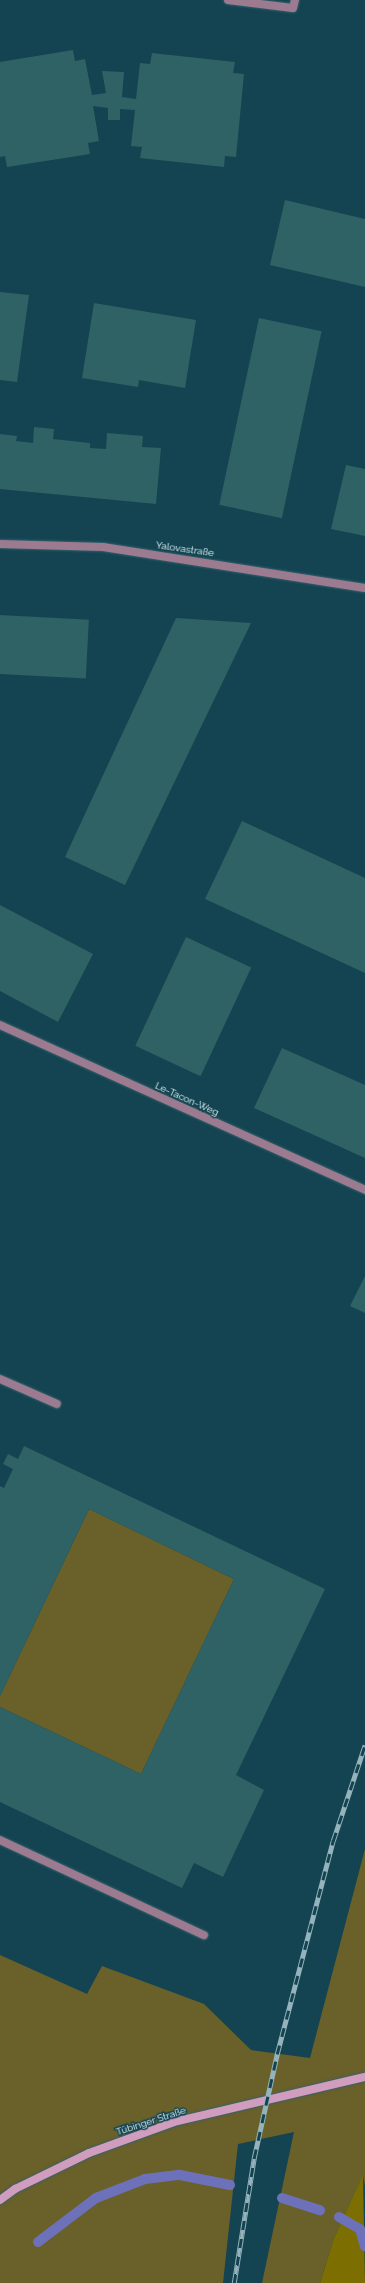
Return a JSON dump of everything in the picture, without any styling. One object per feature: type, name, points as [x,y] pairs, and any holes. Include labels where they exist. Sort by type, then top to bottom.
[{"type":"main road","name":"Tübinger Straße","points":[[0,2200],[14,2189],[89,2153],[174,2122],[365,2077]]},
{"type":"street","points":[[228,0],[294,4]]},
{"type":"street","name":"Yalovastraße","points":[[0,544],[103,547],[365,588]]},
{"type":"street","name":"Le-Tacon-Weg","points":[[0,1025],[365,1190]]},
{"type":"street","points":[[0,1379],[57,1404]]},
{"type":"street","points":[[0,1840],[204,1935]]},
{"type":"shaded area","points":[[89,1509],[234,1579],[141,1774],[0,1707],[0,1696]]},
{"type":"shaded area","points":[[365,1849],[365,2186],[363,2176],[334,2238],[320,2283],[262,2283],[294,2132],[238,2144],[223,2283],[0,2283],[0,1955],[87,1994],[102,1966],[204,2004],[251,2050],[310,2058]]},
{"type":"shaded area","points":[[363,2175],[365,2283],[320,2283],[334,2238]]},
{"type":"building","points":[[73,50],[75,61],[85,59],[92,95],[106,93],[102,71],[124,72],[122,97],[136,99],[140,63],[150,64],[152,53],[235,62],[233,73],[244,74],[236,157],[225,156],[224,167],[140,158],[142,147],[131,146],[135,110],[120,109],[120,120],[108,120],[108,108],[93,106],[99,141],[88,143],[90,154],[7,167],[5,156],[0,157],[0,62]]},
{"type":"building","points":[[285,200],[365,219],[365,287],[270,265]]},
{"type":"building","points":[[0,292],[29,295],[17,382],[0,380]]},
{"type":"building","points":[[94,303],[196,320],[185,388],[139,380],[138,387],[82,378]]},
{"type":"building","points":[[259,318],[322,331],[282,518],[219,505]]},
{"type":"building","points":[[34,427],[54,429],[53,439],[90,443],[90,448],[106,449],[107,433],[143,436],[142,447],[161,448],[156,504],[0,489],[0,434],[17,436],[16,441],[33,443]]},
{"type":"building","points":[[346,465],[365,469],[365,536],[331,529]]},
{"type":"building","points":[[0,615],[89,620],[86,679],[0,674]]},
{"type":"building","points":[[176,618],[251,623],[125,885],[65,857]]},
{"type":"building","points":[[242,821],[365,878],[365,973],[205,899]]},
{"type":"building","points":[[0,905],[93,954],[58,1022],[0,991]]},
{"type":"building","points":[[186,937],[251,967],[201,1076],[135,1046]]},
{"type":"building","points":[[282,1048],[365,1085],[365,1158],[254,1108]]},
{"type":"building","points":[[365,1276],[365,1313],[350,1306]]},
{"type":"building","points":[[24,1446],[325,1589],[236,1775],[264,1790],[223,1877],[194,1863],[182,1888],[0,1802],[0,1707],[141,1774],[234,1579],[89,1509],[0,1696],[0,1486],[4,1488],[13,1469],[3,1464],[8,1454],[18,1459]]},
{"type":"waterway","points":[[38,2242],[96,2198],[145,2179],[180,2175],[230,2185]]},
{"type":"waterway","points":[[282,2198],[320,2210]]},
{"type":"waterway","points":[[339,2217],[360,2229],[365,2246]]},
{"type":"railway","points":[[234,2283],[254,2158],[277,2054],[333,1841],[365,1745]]}]
